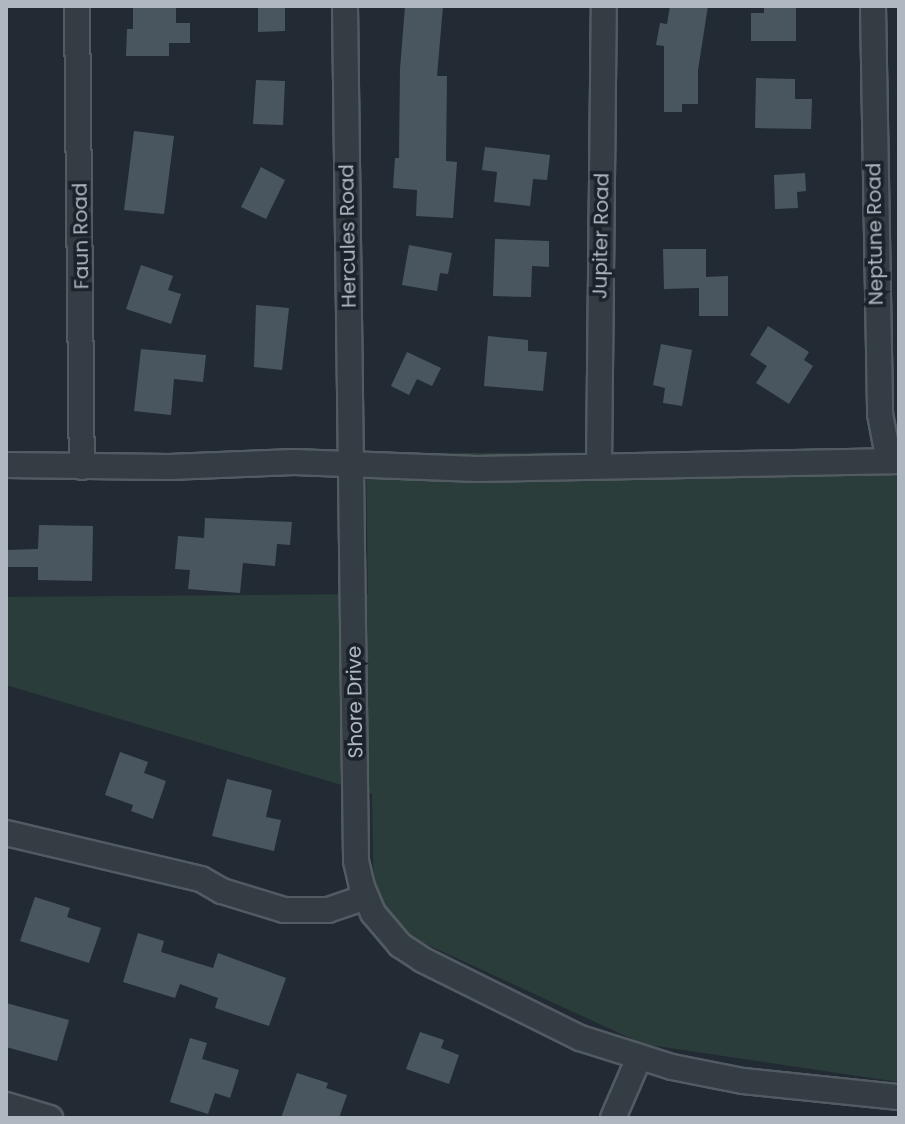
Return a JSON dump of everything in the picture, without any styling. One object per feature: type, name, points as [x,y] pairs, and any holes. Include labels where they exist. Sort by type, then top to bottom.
[{"type":"street","name":"Faun Road","points":[[77,6],[82,467]]},
{"type":"street","name":"Hercules Road","points":[[345,6],[351,466]]},
{"type":"street","name":"Jupiter Road","points":[[599,466],[604,6]]},
{"type":"street","name":"Neptune Road","points":[[873,6],[879,399],[894,461]]},
{"type":"street","points":[[6,465],[82,467],[294,462],[477,469],[894,461]]},
{"type":"street","name":"Shore Drive","points":[[351,466],[356,861],[366,897],[390,935],[423,960],[536,1018],[639,1058],[743,1081],[899,1097]]},
{"type":"street","points":[[6,833],[201,879],[222,891],[284,910],[328,910],[366,897]]},
{"type":"street","points":[[613,1118],[639,1058]]},
{"type":"street","points":[[6,1105],[50,1118]]},
{"type":"shaded area","points":[[899,452],[899,1082],[643,1044],[415,939],[374,907],[372,794],[6,685],[6,597],[368,594],[366,453]]},
{"type":"building","points":[[133,6],[176,6],[176,23],[190,23],[190,43],[169,43],[169,56],[126,56],[127,29],[133,29]]},
{"type":"building","points":[[258,6],[285,6],[285,31],[258,32]]},
{"type":"building","points":[[405,6],[443,6],[437,76],[447,76],[446,161],[457,162],[453,218],[416,216],[417,190],[393,188],[395,158],[399,158],[400,69]]},
{"type":"building","points":[[670,6],[708,6],[698,70],[698,104],[682,104],[682,112],[664,112],[664,46],[656,45],[660,23],[667,24]]},
{"type":"building","points":[[764,6],[796,6],[796,41],[751,41],[751,13],[764,13]]},
{"type":"building","points":[[756,78],[795,79],[795,99],[812,99],[811,129],[755,128]]},
{"type":"building","points":[[256,80],[285,81],[283,125],[253,124]]},
{"type":"building","points":[[134,131],[174,136],[164,214],[124,210]]},
{"type":"building","points":[[485,147],[550,155],[547,180],[533,179],[530,206],[494,202],[497,172],[482,170]]},
{"type":"building","points":[[261,167],[285,180],[266,219],[241,207]]},
{"type":"building","points":[[805,173],[806,191],[797,192],[798,208],[775,209],[774,175]]},
{"type":"building","points":[[495,239],[549,241],[549,267],[532,266],[531,297],[493,296]]},
{"type":"building","points":[[409,245],[452,253],[448,274],[440,273],[437,291],[402,285]]},
{"type":"building","points":[[663,249],[706,249],[706,277],[728,276],[728,316],[699,316],[699,288],[664,289]]},
{"type":"building","points":[[141,265],[173,276],[168,290],[181,294],[171,324],[126,309]]},
{"type":"building","points":[[256,305],[289,308],[282,370],[254,367]]},
{"type":"building","points":[[768,326],[809,352],[804,360],[813,366],[789,404],[756,383],[767,366],[750,355]]},
{"type":"building","points":[[488,336],[528,340],[528,351],[547,352],[543,391],[484,386]]},
{"type":"building","points":[[661,344],[692,350],[682,406],[663,403],[665,388],[653,385]]},
{"type":"building","points":[[141,349],[206,355],[203,382],[174,379],[171,415],[134,411]]},
{"type":"building","points":[[407,352],[441,368],[432,386],[417,379],[409,395],[391,386]]},
{"type":"building","points":[[205,518],[292,522],[290,545],[277,544],[275,566],[243,563],[240,593],[188,589],[190,570],[175,569],[178,536],[204,538]]},
{"type":"building","points":[[39,525],[93,526],[92,581],[38,580],[38,567],[6,567],[6,550],[38,549]]},
{"type":"building","points":[[120,752],[148,762],[144,773],[166,781],[153,819],[131,811],[133,805],[105,795]]},
{"type":"building","points":[[227,779],[272,790],[266,817],[281,820],[274,851],[212,836]]},
{"type":"building","points":[[35,897],[70,908],[67,917],[101,928],[89,963],[20,941]]},
{"type":"building","points":[[138,933],[164,941],[161,952],[213,968],[218,953],[286,978],[269,1026],[215,1008],[218,998],[180,984],[175,998],[123,982]]},
{"type":"building","points":[[6,1003],[69,1020],[57,1061],[6,1047]]},
{"type":"building","points":[[420,1032],[444,1040],[441,1048],[459,1055],[449,1084],[406,1069]]},
{"type":"building","points":[[190,1038],[207,1043],[202,1059],[239,1070],[230,1098],[215,1093],[208,1114],[170,1102]]},
{"type":"building","points":[[297,1073],[328,1083],[326,1088],[347,1095],[339,1118],[281,1118]]}]
